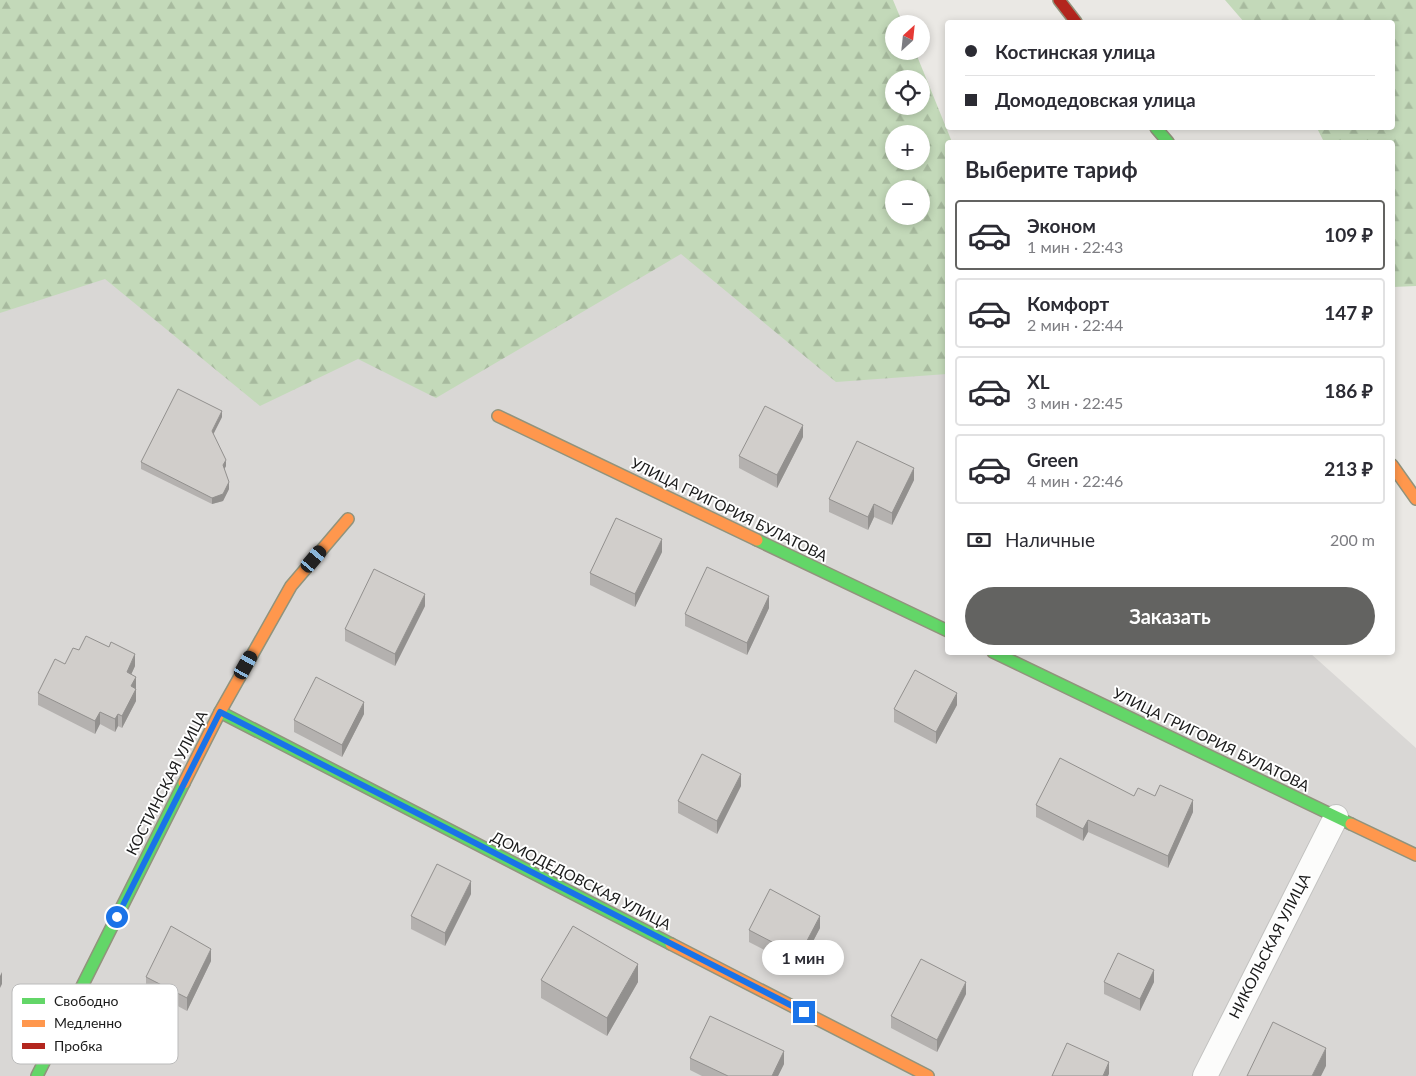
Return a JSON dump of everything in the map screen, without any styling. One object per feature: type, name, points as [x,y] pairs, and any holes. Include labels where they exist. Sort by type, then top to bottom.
[{"type":"main road","points":[[1059,0],[1074,20]]},
{"type":"main road","points":[[1158,130],[1166,140]]},
{"type":"main road","name":"УЛИЦА ГРИГОРИЯ БУЛАТОВА","points":[[498,416],[945,630]]},
{"type":"main road","points":[[1395,469],[1416,499]]},
{"type":"main road","name":"КОСТИНСКАЯ УЛИЦА","points":[[86,984],[220,712],[291,586],[348,519]]},
{"type":"main road","name":"УЛИЦА ГРИГОРИЯ БУЛАТОВА","points":[[999,655],[1416,855]]},
{"type":"main road","name":"ДОМОДЕДОВСКАЯ УЛИЦА","points":[[220,712],[928,1076]]},
{"type":"street","name":"НИКОЛЬСКАЯ УЛИЦА","points":[[1205,1076],[1336,817]]},
{"type":"shaded area","points":[[754,152],[945,324],[945,655],[1312,655],[1416,748],[1416,1076],[0,1076],[0,219]]},
{"type":"green space","points":[[0,0],[893,0],[899,15],[885,15],[885,60],[919,60],[923,70],[885,70],[885,115],[930,115],[930,88],[945,125],[945,130],[947,130],[951,140],[945,140],[945,374],[836,382],[681,254],[436,398],[358,359],[260,406],[105,279],[0,313]]},
{"type":"green space","points":[[1225,0],[1416,0],[1416,286],[1395,287],[1395,140],[1323,140],[1318,130],[1395,130],[1395,20],[1242,20]]},
{"type":"building","points":[[178,389],[222,411],[212,431],[226,460],[223,465],[229,482],[223,494],[212,498],[141,462]]},
{"type":"building","points":[[765,406],[803,425],[777,475],[739,456]]},
{"type":"building","points":[[857,441],[914,468],[892,513],[874,504],[868,517],[829,499]]},
{"type":"building","points":[[616,518],[662,539],[635,594],[590,573]]},
{"type":"building","points":[[707,567],[769,596],[747,643],[685,614]]},
{"type":"building","points":[[374,569],[425,594],[395,654],[345,629]]},
{"type":"building","points":[[86,636],[109,647],[111,642],[135,654],[127,672],[136,677],[131,686],[136,689],[122,716],[118,714],[115,719],[100,712],[95,721],[38,693],[55,659],[65,664],[73,648],[79,650]]},
{"type":"building","points":[[915,670],[957,693],[936,732],[894,709]]},
{"type":"building","points":[[316,677],[364,702],[342,745],[294,720]]},
{"type":"building","points":[[702,754],[741,774],[717,821],[678,801]]},
{"type":"building","points":[[1060,758],[1134,796],[1138,788],[1155,796],[1160,785],[1193,800],[1168,856],[1088,820],[1083,829],[1036,805]]},
{"type":"building","points":[[437,864],[471,881],[445,933],[411,916]]},
{"type":"building","points":[[770,889],[820,916],[799,956],[749,930]]},
{"type":"building","points":[[171,926],[211,949],[187,998],[178,993],[178,984],[160,984],[146,977]]},
{"type":"building","points":[[573,926],[638,964],[607,1018],[541,980]]},
{"type":"building","points":[[1118,953],[1154,970],[1140,999],[1104,982]]},
{"type":"building","points":[[921,959],[966,982],[937,1040],[891,1016]]},
{"type":"building","points":[[710,1016],[784,1051],[772,1076],[728,1076],[690,1058]]},
{"type":"building","points":[[1273,1022],[1326,1048],[1312,1076],[1247,1076]]},
{"type":"building","points":[[1067,1043],[1109,1062],[1103,1076],[1052,1076]]},
{"type":"traffic: fast","points":[[1158,130],[1166,140]]},
{"type":"traffic: fast","points":[[757,540],[945,630]]},
{"type":"traffic: fast","points":[[999,655],[1351,824]]},
{"type":"traffic: fast","points":[[220,712],[671,944]]},
{"type":"traffic: fast","points":[[83,984],[184,783]]},
{"type":"traffic: fast","points":[[37,1076],[43,1064]]},
{"type":"traffic: slow","points":[[498,416],[757,540]]},
{"type":"traffic: slow","points":[[1395,469],[1416,499]]},
{"type":"traffic: slow","points":[[184,783],[220,712],[291,586],[348,519]]},
{"type":"traffic: slow","points":[[1351,824],[1416,855]]},
{"type":"traffic: slow","points":[[671,944],[928,1076]]},
{"type":"traffic: jam","points":[[1059,0],[1074,20]]},
{"type":"route","points":[[117,917],[220,712],[804,1012]]}]
